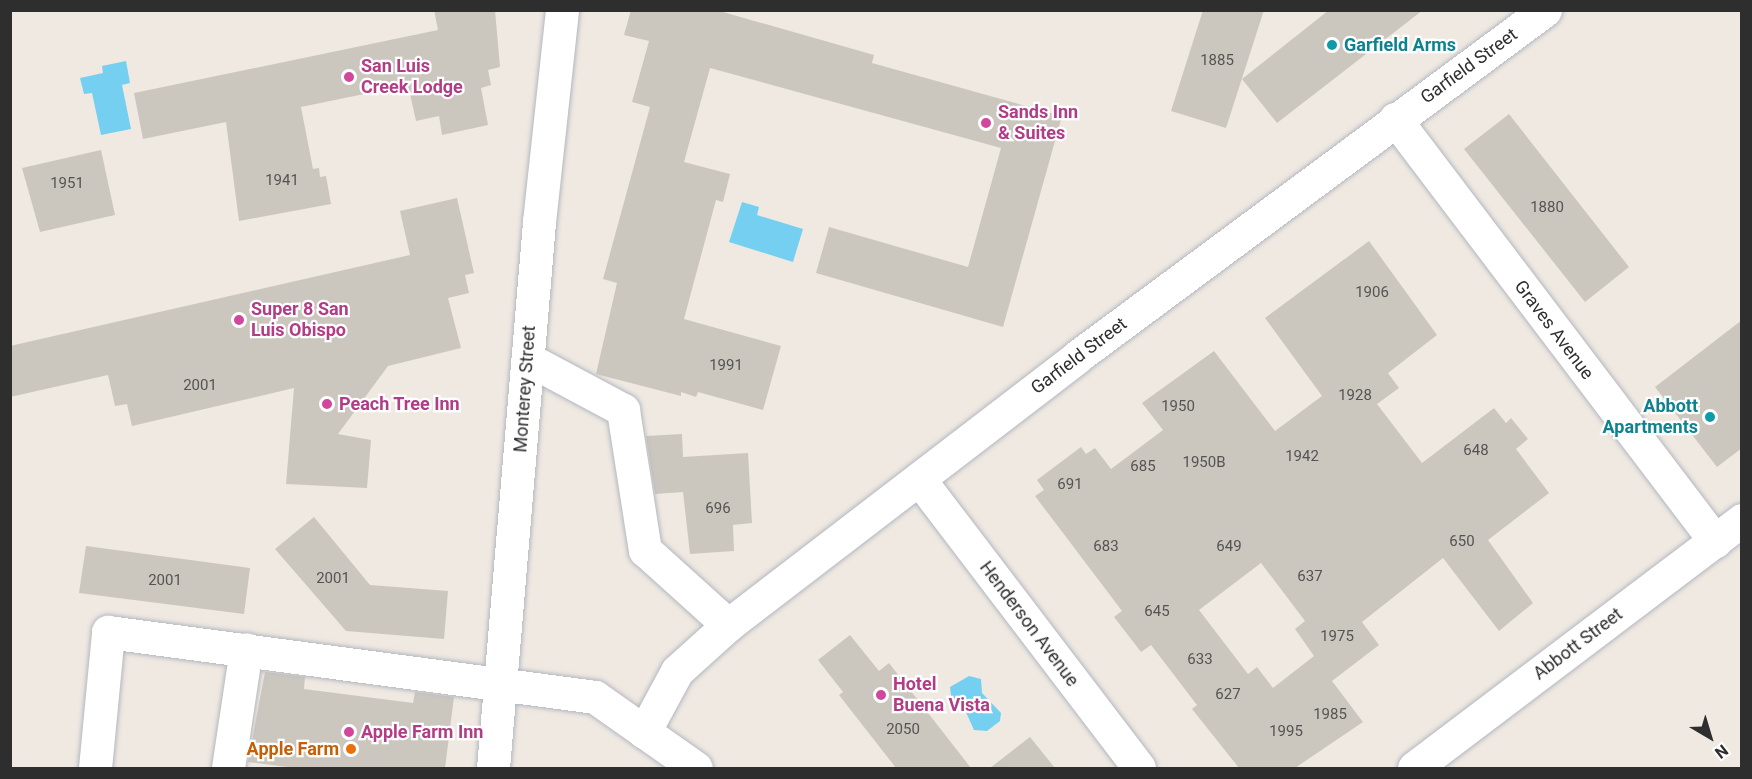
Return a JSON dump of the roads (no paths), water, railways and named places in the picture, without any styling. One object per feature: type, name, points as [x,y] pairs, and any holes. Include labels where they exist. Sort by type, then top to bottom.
[{"type":"street","name":"Monterey Street","points":[[494,768],[550,99],[562,10]]},
{"type":"street","name":"Garfield Street","points":[[644,732],[677,671],[728,625],[1395,119],[1545,10]]},
{"type":"street","name":"Graves Avenue","points":[[1395,119],[1715,541]]},
{"type":"street","points":[[528,359],[623,410],[645,550],[728,625]]},
{"type":"street","name":"Henderson Avenue","points":[[919,479],[1139,768]]},
{"type":"street","name":"Abbott Street","points":[[1414,768],[1742,520]]},
{"type":"street","points":[[94,768],[108,632],[502,682],[595,697],[696,768]]},
{"type":"street","points":[[228,768],[246,649]]},
{"type":"water","points":[[126,61],[130,83],[122,85],[131,129],[101,135],[92,93],[84,94],[80,78],[103,73],[102,66]]},
{"type":"water","points":[[742,202],[759,207],[757,215],[803,229],[793,262],[729,242]]},
{"type":"water","points":[[969,676],[981,679],[982,693],[1001,713],[1000,721],[987,731],[974,730],[965,710],[951,696],[950,687]]},
{"type":"place","name":"Garfield Arms","points":[[1332,45]]},
{"type":"place","name":"San Luis Creek Lodge","points":[[349,77]]},
{"type":"place","name":"Sands Inn & Suites","points":[[986,123]]},
{"type":"place","name":"Super 8 San Luis Obispo","points":[[239,320]]},
{"type":"place","name":"Peach Tree Inn","points":[[327,404]]},
{"type":"place","name":"Abbott Apartments","points":[[1710,417]]},
{"type":"place","name":"Hotel Buena Vista","points":[[881,695]]},
{"type":"place","name":"Apple Farm Inn","points":[[349,732]]},
{"type":"place","name":"Apple Farm","points":[[351,749]]}]
